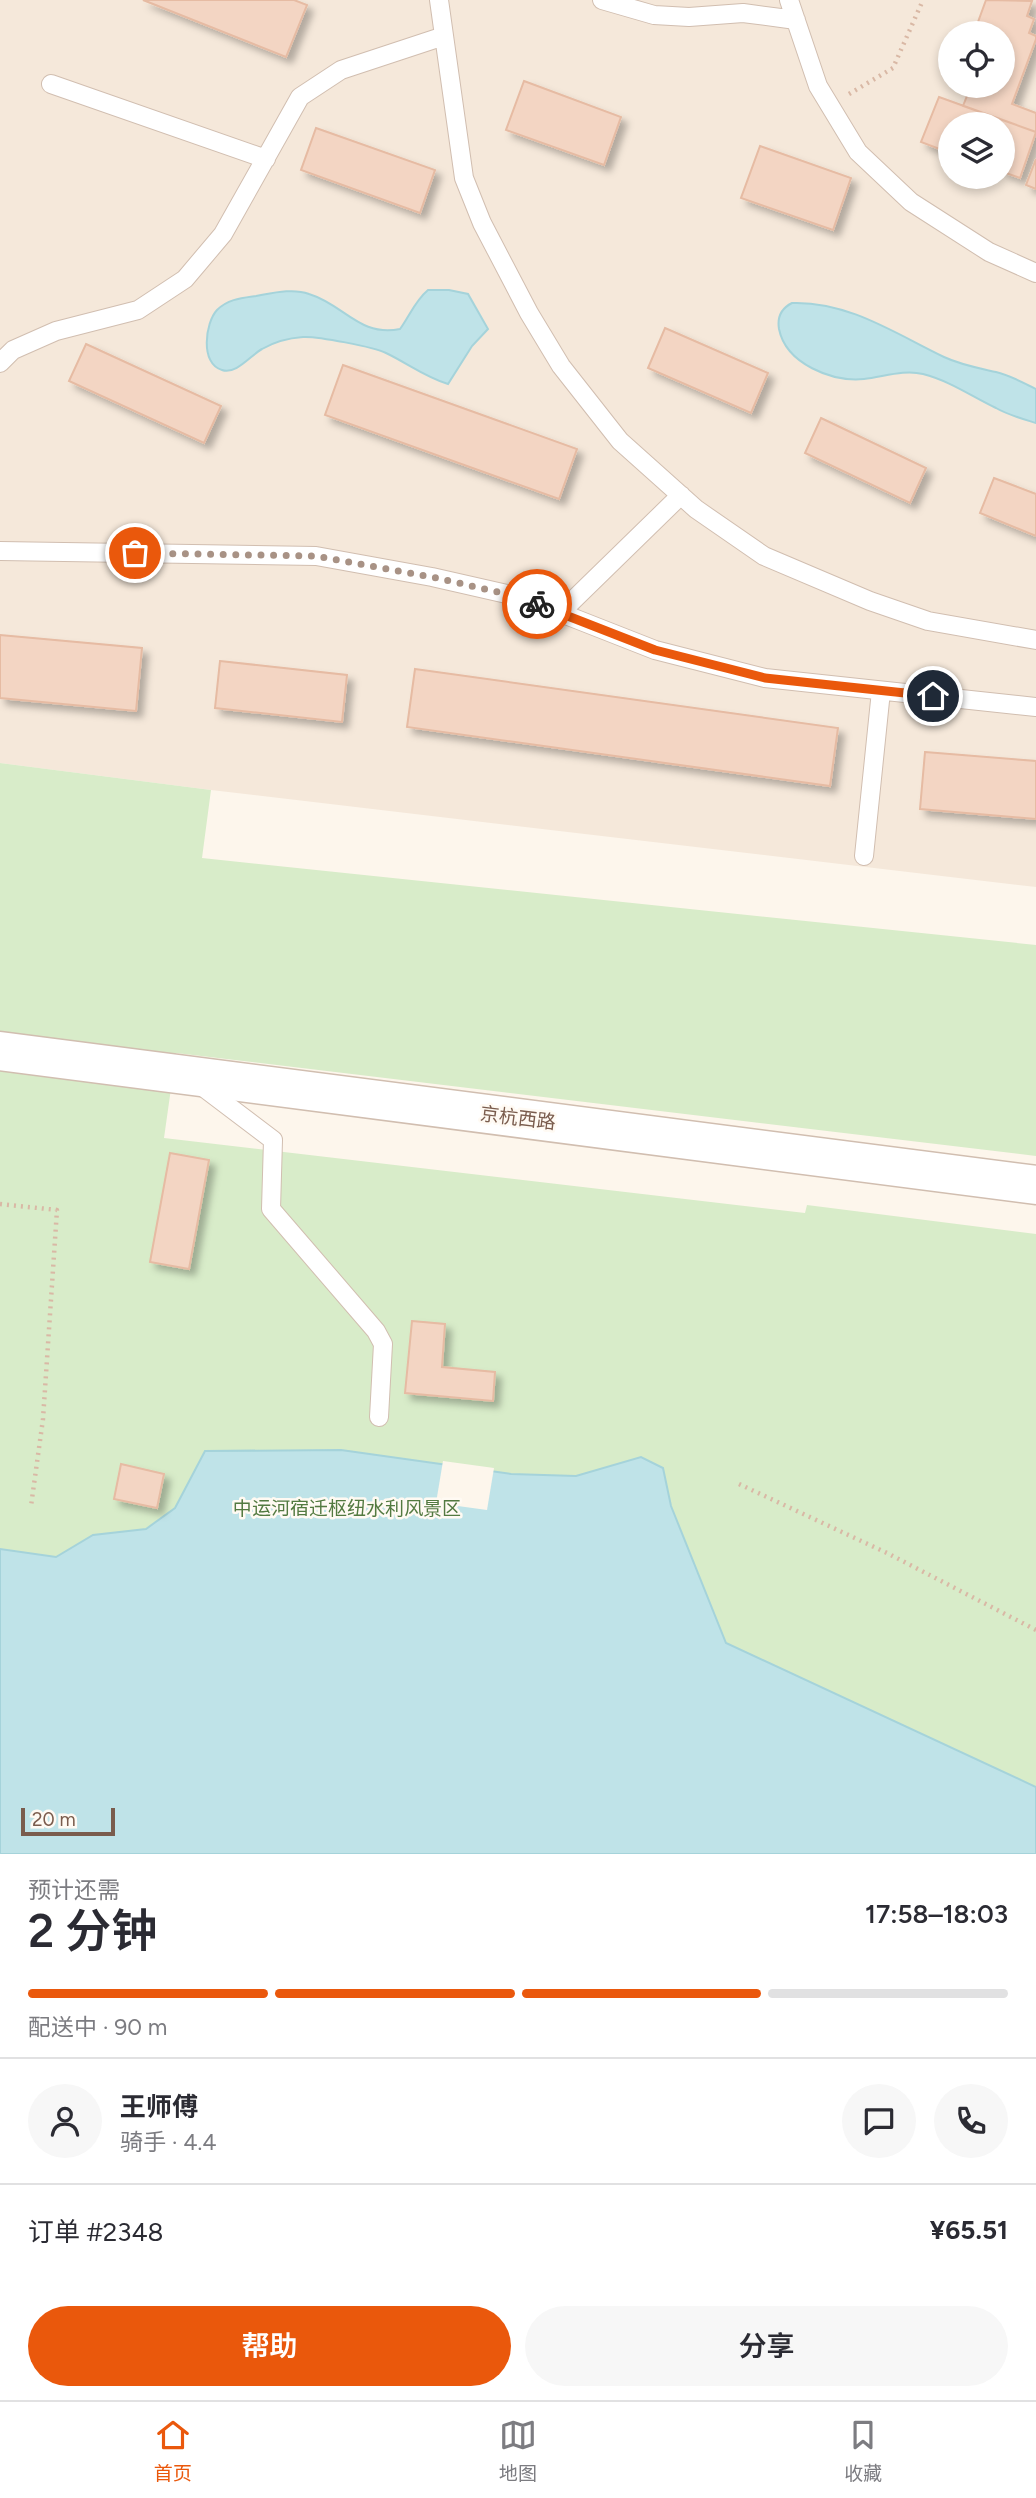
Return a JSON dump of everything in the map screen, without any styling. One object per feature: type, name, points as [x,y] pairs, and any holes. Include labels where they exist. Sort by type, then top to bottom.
[{"type":"street","name":"京杭西路","points":[[0,1051],[1036,1185]]},
{"type":"lane","points":[[439,0],[464,178],[482,223],[529,313],[561,366],[620,441],[696,509],[764,555],[870,601],[928,621],[1036,640]]},
{"type":"lane","points":[[602,0],[654,15],[689,18],[743,13],[796,20]]},
{"type":"lane","points":[[789,0],[818,86],[858,152],[911,202],[989,252],[1036,273]]},
{"type":"lane","points":[[0,363],[13,350],[57,331],[138,310],[185,279],[223,234],[300,97],[341,70],[444,36]]},
{"type":"lane","points":[[51,85],[266,159]]},
{"type":"lane","points":[[560,613],[681,495]]},
{"type":"lane","points":[[0,551],[316,556],[520,597],[655,650],[765,678],[1036,707]]},
{"type":"lane","points":[[864,856],[881,691]]},
{"type":"lane","points":[[188,1076],[273,1140],[271,1209],[376,1331],[383,1344],[379,1417]]},
{"type":"path","points":[[830,105],[892,68],[923,0]]},
{"type":"path","points":[[0,1204],[57,1210],[43,1419],[30,1506]]},
{"type":"path","points":[[739,1485],[887,1553],[1036,1630]]},
{"type":"shaded area","points":[[0,0],[1036,0],[1036,887],[0,763]]},
{"type":"green space","name":"中运河宿迁枢纽水利风景区","points":[[0,763],[211,790],[202,858],[1036,945],[1036,1156],[176,1053],[164,1138],[805,1213],[807,1205],[1036,1234],[1036,1854],[0,1854]]},
{"type":"water","points":[[428,290],[468,294],[488,329],[472,346],[448,384],[380,351],[320,338],[303,337],[277,342],[262,349],[233,370],[222,370],[210,360],[207,343],[213,316],[221,306],[235,300],[283,292],[303,292],[322,299],[363,324],[386,330],[400,329],[416,303]]},
{"type":"water","points":[[792,303],[833,307],[852,313],[950,360],[1001,373],[1036,389],[1036,423],[1005,413],[923,374],[901,373],[851,379],[825,374],[812,368],[791,352],[779,329],[781,313]]},
{"type":"water","points":[[341,1450],[511,1474],[576,1476],[641,1457],[663,1468],[671,1506],[726,1643],[1036,1787],[1036,1854],[0,1854],[0,1549],[56,1557],[93,1535],[146,1529],[175,1508],[205,1451]]},
{"type":"pier","points":[[443,1461],[494,1468],[487,1510],[436,1503]]},
{"type":"building","points":[[143,0],[294,0],[307,5],[286,57]]},
{"type":"building","points":[[986,0],[1032,1],[1027,16],[1034,19],[1029,33],[1036,36],[1036,39],[1015,96],[1015,21],[978,21]]},
{"type":"building","points":[[524,81],[621,117],[604,165],[506,130]]},
{"type":"building","points":[[939,98],[981,112],[938,112],[938,148],[921,142]]},
{"type":"building","points":[[966,98],[1014,98],[1012,104],[1036,113],[1036,132],[1015,125],[1015,112],[980,112],[963,106]]},
{"type":"building","points":[[1015,124],[1036,132],[1020,178],[1015,176]]},
{"type":"building","points":[[316,128],[435,170],[420,213],[301,170]]},
{"type":"building","points":[[760,146],[851,178],[833,230],[741,198]]},
{"type":"building","points":[[1036,159],[1036,189],[1026,185]]},
{"type":"building","points":[[665,328],[768,373],[751,413],[648,368]]},
{"type":"building","points":[[86,344],[221,406],[204,443],[69,381]]},
{"type":"building","points":[[343,365],[577,449],[559,499],[325,415]]},
{"type":"building","points":[[821,418],[926,468],[910,503],[805,453]]},
{"type":"building","points":[[994,478],[1036,494],[1036,536],[980,513]]},
{"type":"building","points":[[0,635],[142,648],[136,711],[0,698]]},
{"type":"building","points":[[220,661],[347,675],[342,722],[215,708]]},
{"type":"building","points":[[415,669],[838,728],[830,786],[407,727]]},
{"type":"building","points":[[925,752],[1036,761],[1036,819],[920,809]]},
{"type":"building","points":[[170,1153],[209,1160],[189,1269],[150,1262]]},
{"type":"building","points":[[412,1321],[445,1324],[442,1367],[495,1372],[493,1401],[405,1393]]},
{"type":"building","points":[[121,1464],[164,1474],[157,1508],[114,1499]]},
{"type":"way so far","points":[[135,553],[316,556],[432,577],[520,597],[537,604]]},
{"type":"route","points":[[537,604],[655,650],[765,678],[933,696]]}]
